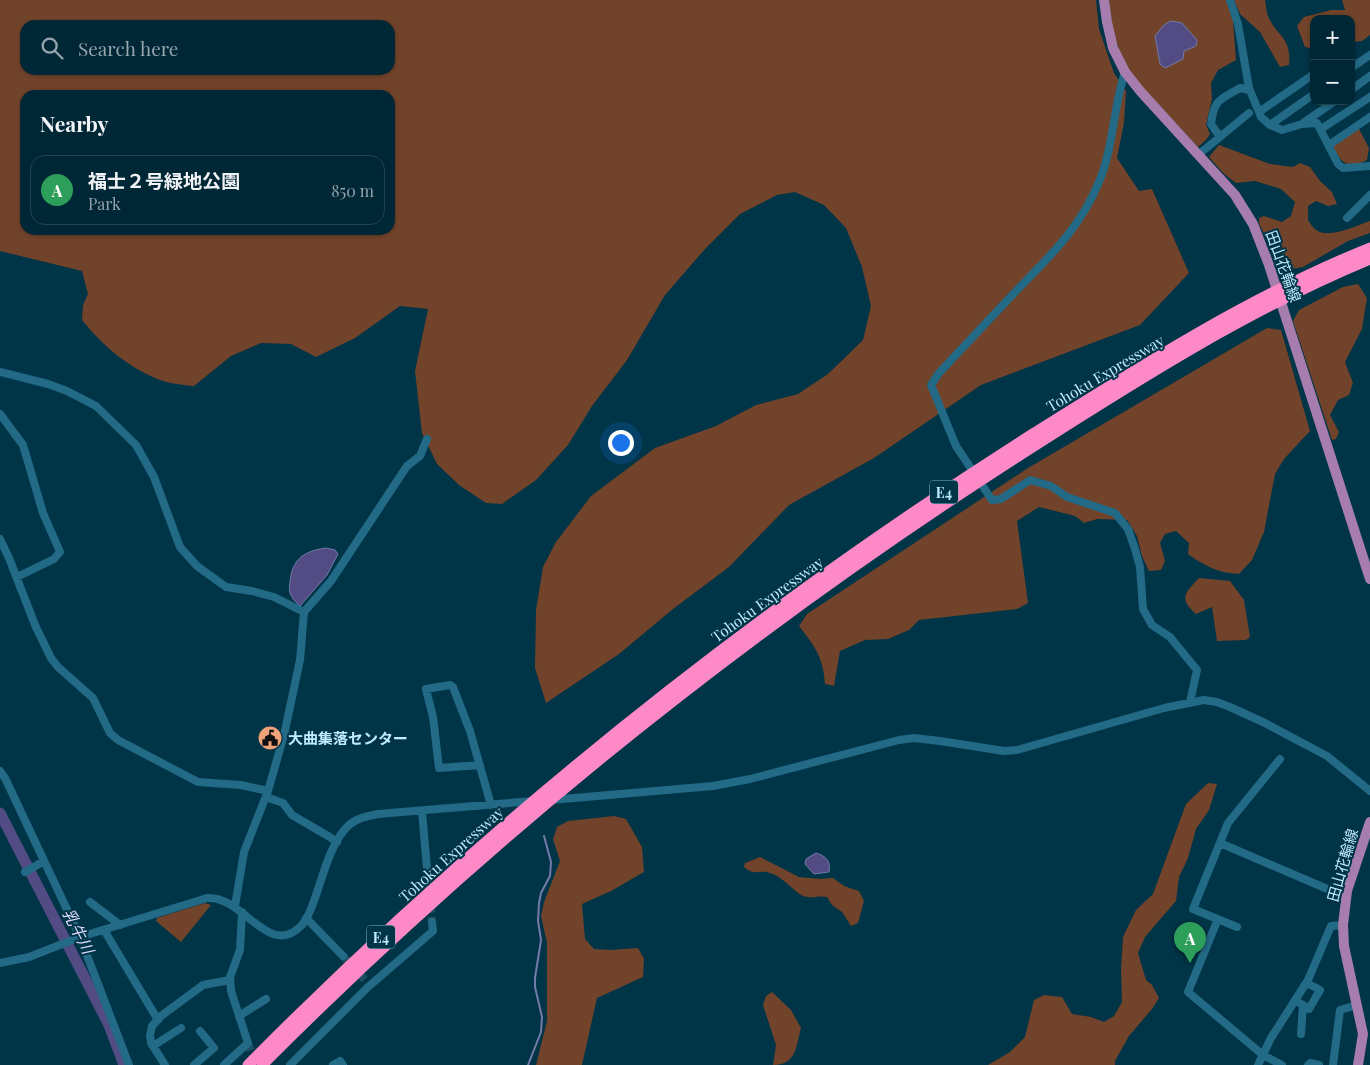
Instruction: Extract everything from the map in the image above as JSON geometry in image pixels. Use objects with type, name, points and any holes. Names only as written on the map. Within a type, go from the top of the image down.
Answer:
[{"type":"highway","name":"Tohoku Expressway","points":[[248,1065],[395,924],[519,814],[684,679],[761,621],[886,532],[994,459],[1125,377],[1249,305],[1315,272],[1370,248]]},
{"type":"highway","name":"Tohoku Expressway","points":[[262,1065],[402,932],[532,816],[683,693],[767,629],[949,501],[1076,419],[1204,342],[1291,294],[1370,258]]},
{"type":"main road","name":"田山花輪線","points":[[1104,0],[1113,48],[1125,72],[1235,195],[1253,224],[1270,265],[1370,580]]},
{"type":"main road","name":"田山花輪線","points":[[1358,1065],[1363,1034],[1344,946],[1342,926],[1346,897],[1370,822]]},
{"type":"street","points":[[1230,0],[1238,24],[1249,90],[1261,117],[1270,125],[1282,130],[1302,124],[1317,123],[1338,164],[1343,168],[1370,166]]},
{"type":"street","points":[[1355,65],[1370,56]]},
{"type":"street","points":[[1125,72],[1116,100],[1106,164],[1091,200],[1080,220],[1057,248],[934,379],[931,385],[956,446],[992,500],[1001,499],[1030,480],[1051,486],[1068,497],[1115,513],[1128,529],[1140,567],[1143,609],[1152,625],[1170,637],[1197,670],[1190,702]]},
{"type":"street","points":[[1355,87],[1370,76]]},
{"type":"street","points":[[1259,112],[1310,77]]},
{"type":"street","points":[[1220,137],[1211,124],[1216,103],[1240,88],[1249,90]]},
{"type":"street","points":[[1270,125],[1310,97]]},
{"type":"street","points":[[1321,129],[1370,97]]},
{"type":"street","points":[[1302,124],[1328,105]]},
{"type":"street","points":[[1198,155],[1249,113]]},
{"type":"street","points":[[1329,145],[1370,117]]},
{"type":"street","points":[[1347,218],[1370,195]]},
{"type":"street","points":[[0,372],[48,384],[67,391],[96,406],[136,445],[154,477],[180,547],[197,566],[226,587],[274,597],[304,612]]},
{"type":"street","points":[[0,414],[23,445],[43,513],[60,552],[54,559],[17,578]]},
{"type":"street","points":[[235,906],[244,852],[267,794],[284,735],[300,660],[304,612],[330,581],[407,466],[420,456],[427,439]]},
{"type":"street","points":[[0,539],[51,658],[58,667],[92,698],[110,733],[118,740],[198,782],[241,785],[267,794],[283,803],[292,815],[337,842]]},
{"type":"street","points":[[480,765],[439,768],[433,717],[426,689],[450,685],[453,687],[470,731],[480,765],[491,805]]},
{"type":"street","points":[[0,963],[29,957],[104,930],[216,897],[235,906],[269,934],[288,934],[301,926],[306,918],[337,842],[349,825],[361,818],[378,814],[713,786],[750,779],[899,740],[924,739],[1004,751],[1017,750],[1190,702],[1204,700],[1217,702],[1265,723],[1327,756],[1370,791]]},
{"type":"street","points":[[1237,926],[1193,909],[1228,823],[1280,759]]},
{"type":"street","points":[[0,771],[6,778],[41,863],[77,939],[129,1065]]},
{"type":"street","points":[[422,810],[427,869]]},
{"type":"street","points":[[1220,843],[1346,897]]},
{"type":"street","points":[[25,872],[41,863]]},
{"type":"street","points":[[90,902],[120,925]]},
{"type":"street","points":[[224,1065],[248,1043],[231,991],[230,980],[240,950],[242,912]]},
{"type":"street","points":[[306,918],[343,956]]},
{"type":"street","points":[[1218,919],[1188,992],[1263,1055],[1282,1065]]},
{"type":"street","points":[[290,1065],[367,984],[433,930],[432,922]]},
{"type":"street","points":[[1258,1065],[1271,1038],[1307,983],[1331,926],[1342,926]]},
{"type":"street","points":[[104,930],[158,1020]]},
{"type":"street","points":[[165,1065],[153,1046],[150,1035],[152,1026],[161,1016],[203,985],[230,980]]},
{"type":"street","points":[[1295,1000],[1309,1009],[1320,990],[1307,983]]},
{"type":"street","points":[[239,1016],[266,999]]},
{"type":"street","points":[[1333,1065],[1340,1010],[1357,1005]]},
{"type":"street","points":[[1301,1034],[1303,1006]]},
{"type":"street","points":[[153,1046],[181,1028]]},
{"type":"street","points":[[194,1065],[214,1048],[200,1031]]},
{"type":"street","points":[[333,1065],[340,1060],[343,1065]]},
{"type":"street","points":[[1308,1065],[1310,1063],[1319,1065]]},
{"type":"shaded area","points":[[0,0],[1096,0],[1099,29],[1114,73],[1126,91],[1124,123],[1117,158],[1139,191],[1152,189],[1189,273],[1140,325],[981,385],[874,458],[789,505],[729,567],[673,609],[619,654],[546,703],[535,668],[536,610],[543,567],[556,542],[591,496],[655,448],[716,426],[756,405],[798,394],[828,374],[863,340],[871,306],[862,267],[846,228],[824,205],[795,192],[777,195],[740,214],[705,249],[665,295],[627,360],[592,406],[568,445],[536,480],[502,504],[486,503],[459,485],[437,464],[422,433],[415,371],[428,309],[400,306],[355,338],[316,357],[291,344],[261,343],[231,356],[194,386],[163,381],[151,376],[129,364],[99,339],[82,320],[83,305],[88,294],[82,271],[0,251]]},
{"type":"shaded area","points":[[1109,0],[1227,0],[1233,20],[1236,60],[1218,70],[1211,83],[1212,99],[1206,125],[1210,134],[1198,147],[1132,76],[1121,55],[1113,32]],"holes":[[[1155,36],[1195,46],[1184,51],[1183,59],[1165,67]]]},
{"type":"shaded area","points":[[1234,0],[1265,0],[1266,10],[1271,23],[1286,42],[1289,65],[1280,67],[1260,32],[1240,14]]},
{"type":"shaded area","points":[[1342,0],[1370,0],[1370,35],[1362,41],[1355,42],[1355,15],[1312,15],[1331,10],[1345,10]]},
{"type":"shaded area","points":[[1310,15],[1310,48],[1305,47],[1297,26],[1304,17]]},
{"type":"shaded area","points":[[1171,21],[1182,23],[1197,40],[1196,46],[1184,51],[1183,59],[1165,68],[1160,64],[1155,36],[1164,25]]},
{"type":"shaded area","points":[[1358,127],[1369,148],[1367,160],[1355,165],[1346,164],[1339,158],[1332,147]]},
{"type":"shaded area","points":[[1219,145],[1270,164],[1293,167],[1300,163],[1310,167],[1320,181],[1332,192],[1337,204],[1328,206],[1316,201],[1308,206],[1308,220],[1314,228],[1328,233],[1370,221],[1370,233],[1348,241],[1303,267],[1291,269],[1279,262],[1259,224],[1259,218],[1264,216],[1282,222],[1291,216],[1295,202],[1281,189],[1255,181],[1236,183],[1224,174],[1209,157]]},
{"type":"shaded area","points":[[1358,284],[1367,298],[1362,329],[1345,362],[1353,383],[1349,395],[1338,400],[1330,415],[1339,432],[1336,439],[1332,440],[1293,321],[1299,310],[1343,287]]},
{"type":"shaded area","points":[[1267,328],[1281,330],[1310,431],[1284,459],[1275,474],[1264,532],[1252,560],[1239,574],[1218,570],[1188,554],[1189,543],[1176,531],[1165,534],[1160,543],[1165,561],[1161,570],[1149,571],[1142,556],[1137,536],[1127,520],[1097,519],[1084,523],[1075,516],[1039,507],[1017,521],[1028,603],[1017,609],[919,620],[909,630],[888,639],[865,640],[840,651],[834,686],[825,684],[817,652],[799,626],[807,614],[1028,468]]},
{"type":"shaded area","points":[[326,548],[335,550],[338,554],[327,575],[300,606],[290,592],[293,567],[305,554]]},
{"type":"shaded area","points":[[1199,578],[1230,581],[1244,600],[1250,637],[1246,640],[1217,641],[1212,607],[1196,614],[1185,600],[1187,592]]},
{"type":"shaded area","points":[[1208,783],[1217,784],[1209,810],[1196,829],[1188,858],[1179,877],[1176,901],[1145,937],[1138,953],[1146,980],[1152,985],[1159,998],[1129,1036],[1115,1061],[1115,1065],[988,1065],[1010,1052],[1025,1037],[1034,1000],[1044,995],[1062,997],[1072,1014],[1091,1017],[1104,1022],[1114,1016],[1122,1002],[1121,969],[1123,937],[1136,910],[1153,894],[1186,804]]},
{"type":"shaded area","points":[[614,816],[626,819],[642,847],[644,872],[611,891],[582,904],[585,939],[594,949],[638,948],[644,959],[643,977],[597,998],[582,1065],[536,1065],[547,1021],[547,943],[541,916],[544,902],[560,861],[553,839],[557,827],[568,821]]},
{"type":"shaded area","points":[[816,853],[827,859],[829,872],[814,874],[805,864],[806,859]]},
{"type":"shaded area","points":[[760,857],[799,877],[833,878],[844,886],[859,891],[864,901],[858,923],[851,926],[842,912],[832,905],[827,897],[803,896],[774,875],[766,872],[751,872],[744,867],[745,863]]},
{"type":"shaded area","points":[[205,903],[211,905],[181,942],[156,921],[157,918]]},
{"type":"shaded area","points":[[772,992],[791,1010],[801,1028],[794,1054],[791,1058],[781,1064],[773,1065],[776,1045],[763,1005],[766,996]]},
{"type":"waterway","name":"乳牛川","points":[[0,813],[109,1025],[124,1065]]},
{"type":"waterway","points":[[528,1065],[541,1032],[542,1017],[535,987],[541,940],[538,921],[539,903],[541,893],[550,876],[551,862],[544,836]]},
{"type":"tunnel","points":[[427,869],[432,922]]},
{"type":"tunnel","points":[[343,956],[366,981]]},
{"type":"tunnel","points":[[248,1043],[255,1062]]},
{"type":"place","name":"大曲集落センター","points":[[270,738]]},
{"type":"place","name":"福士２号緑地公園","points":[[1190,963]]}]
